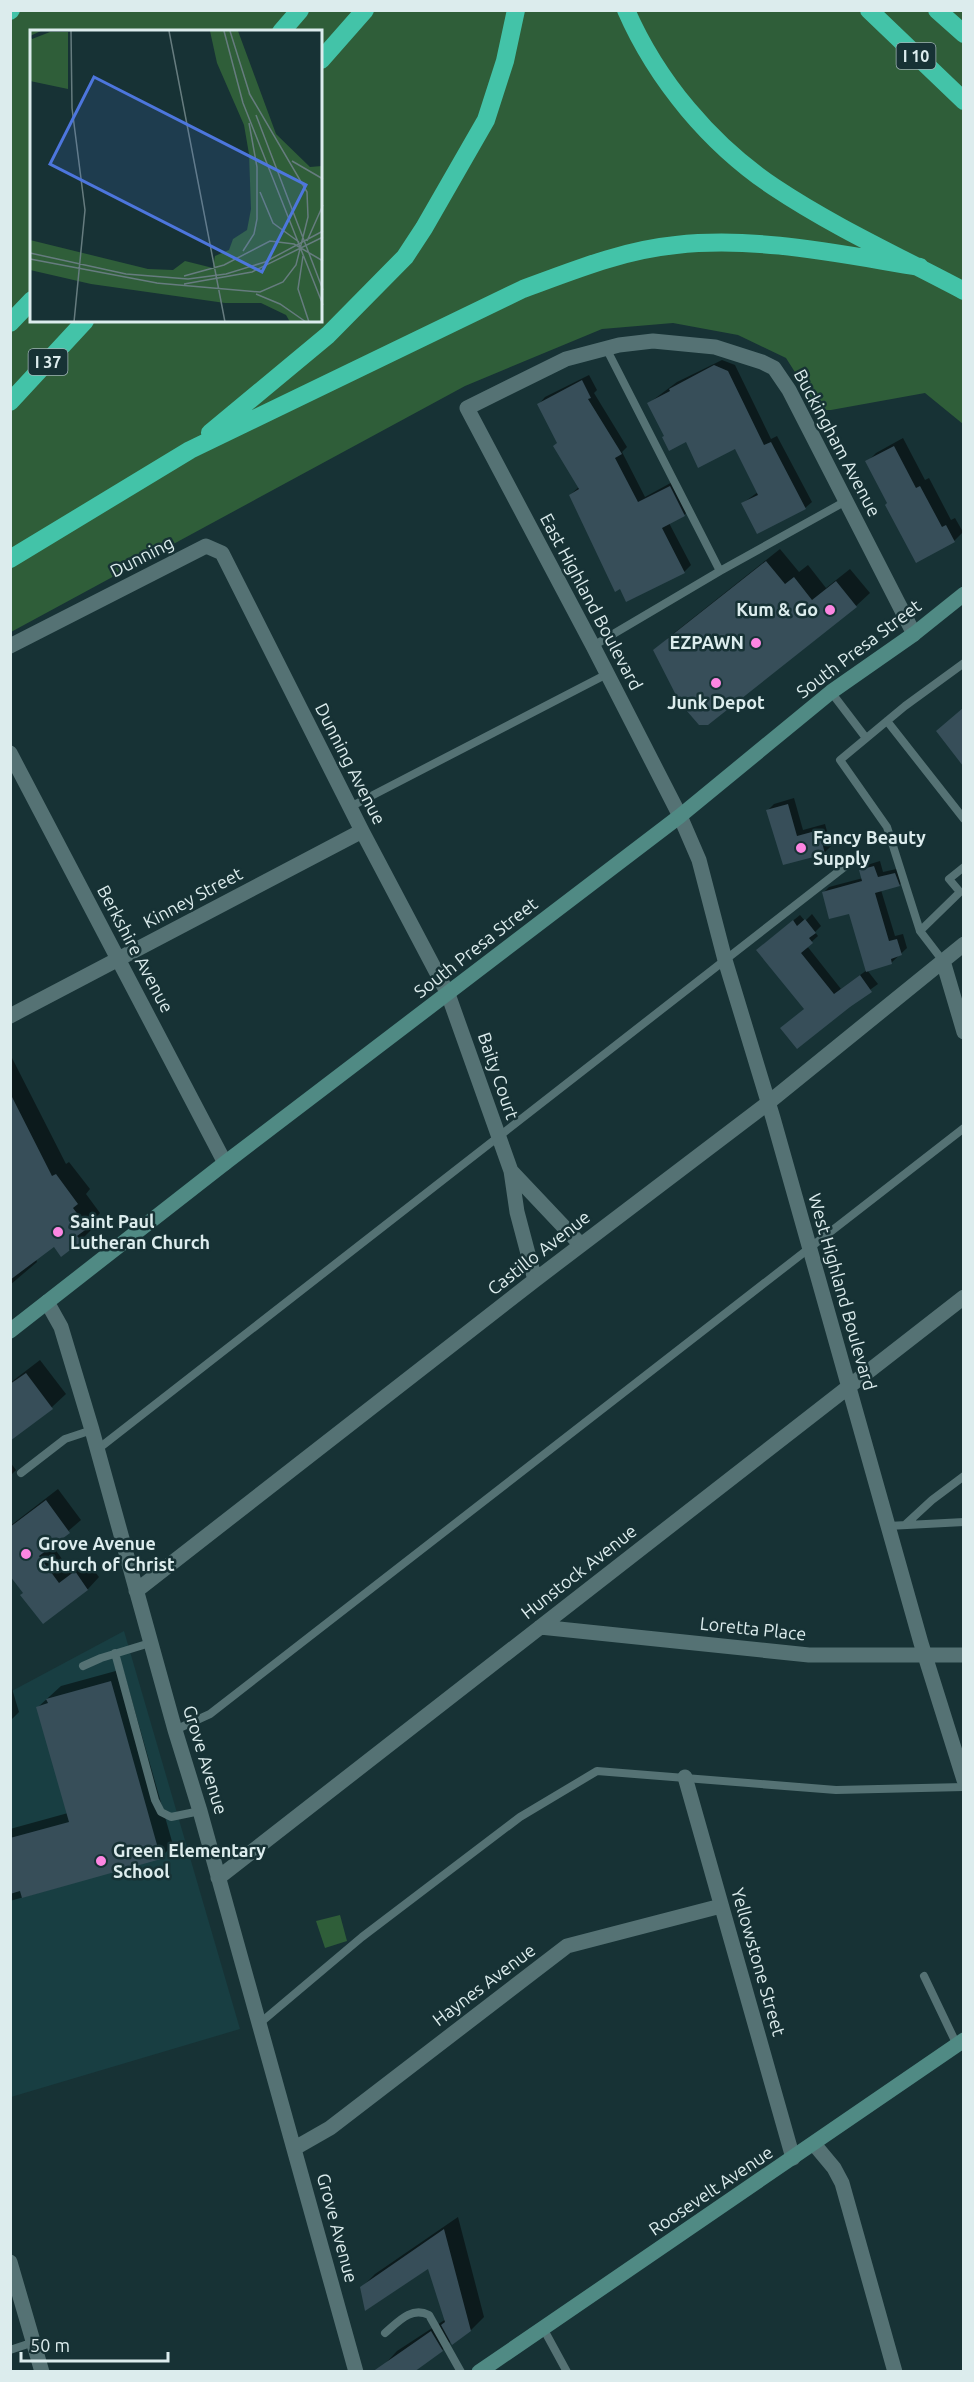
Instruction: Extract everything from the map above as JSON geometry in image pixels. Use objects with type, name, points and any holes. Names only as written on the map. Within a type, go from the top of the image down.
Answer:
[{"type":"highway","points":[[283,29],[300,10]]},
{"type":"highway","points":[[322,59],[365,10]]},
{"type":"highway","points":[[190,450],[327,335],[405,257],[486,120],[505,61],[516,10]]},
{"type":"highway","points":[[626,10],[647,51],[682,103],[737,158],[773,187],[825,218],[963,291]]},
{"type":"highway","name":"I 10","points":[[869,10],[963,101]]},
{"type":"highway","name":"I 10","points":[[938,10],[963,34]]},
{"type":"highway","points":[[10,559],[190,450],[523,289],[576,269],[633,252],[674,245],[718,242],[798,248],[920,267]]},
{"type":"highway","points":[[10,323],[30,302]]},
{"type":"highway","name":"I 37","points":[[10,402],[84,322]]},
{"type":"main road","name":"South Presa Street","points":[[10,1331],[225,1163],[680,816],[831,692],[914,634],[963,594]]},
{"type":"main road","name":"Roosevelt Avenue","points":[[479,2372],[960,2042]]},
{"type":"street","name":"Buckingham Avenue","points":[[467,408],[567,359],[606,348],[652,341],[716,347],[774,368],[789,390],[914,634]]},
{"type":"street","name":"East Highland Boulevard","points":[[467,408],[680,816]]},
{"type":"street","name":"Dunning","points":[[10,646],[206,546],[219,551]]},
{"type":"street","name":"Dunning Avenue","points":[[219,551],[448,994]]},
{"type":"street","name":"Berkshire Avenue","points":[[10,753],[225,1163]]},
{"type":"street","name":"West Highland Boulevard","points":[[680,816],[699,860],[725,960],[768,1103],[925,1656],[963,1780]]},
{"type":"street","name":"Kinney Street","points":[[10,1016],[362,831]]},
{"type":"street","name":"Castillo Avenue","points":[[136,1592],[535,1280],[768,1103],[963,944]]},
{"type":"street","points":[[943,961],[963,1032]]},
{"type":"street","name":"Baity Court","points":[[448,994],[511,1171],[517,1212],[535,1280]]},
{"type":"street","name":"Baity Court","points":[[511,1171],[581,1245]]},
{"type":"street","name":"Hunstock Avenue","points":[[218,1878],[963,1297]]},
{"type":"street","name":"Grove Avenue","points":[[47,1302],[61,1328],[98,1449],[174,1730],[200,1811],[356,2372]]},
{"type":"street","name":"Loretta Place","points":[[540,1627],[809,1655],[963,1655]]},
{"type":"street","name":"Yellowstone Street","points":[[685,1777],[794,2158]]},
{"type":"street","name":"Haynes Avenue","points":[[295,2148],[330,2128],[567,1946],[721,1906]]},
{"type":"street","points":[[814,2144],[834,2168],[842,2182],[895,2372]]},
{"type":"street","points":[[10,2262],[42,2372]]},
{"type":"lane","points":[[606,348],[720,571]]},
{"type":"lane","points":[[593,646],[720,571],[846,501]]},
{"type":"lane","points":[[943,961],[920,931],[887,827],[840,760],[963,663]]},
{"type":"lane","points":[[350,807],[607,674]]},
{"type":"lane","points":[[831,692],[866,738]]},
{"type":"lane","points":[[887,721],[963,819]]},
{"type":"lane","points":[[98,1449],[852,861]]},
{"type":"lane","points":[[920,931],[960,892],[949,879],[963,867]]},
{"type":"lane","points":[[174,1730],[210,1714],[963,1128]]},
{"type":"lane","points":[[21,1473],[65,1440],[92,1430]]},
{"type":"lane","points":[[906,1524],[963,1476]]},
{"type":"lane","points":[[888,1526],[963,1522]]},
{"type":"lane","points":[[83,1666],[115,1653],[150,1643]]},
{"type":"lane","points":[[115,1653],[154,1800],[161,1812],[171,1817],[200,1811]]},
{"type":"lane","points":[[260,2023],[362,1937],[520,1817],[597,1770],[836,1790],[963,1787]]},
{"type":"lane","points":[[924,1976],[960,2042]]},
{"type":"lane","points":[[385,2333],[410,2312],[422,2312],[429,2315],[461,2372]]},
{"type":"lane","points":[[543,2328],[567,2372]]},
{"type":"lane","points":[[10,2350],[34,2342]]},
{"type":"shaded area","name":"Green Elementary School","points":[[124,1631],[240,2029],[11,2097],[10,1692]]},
{"type":"green space","points":[[11,11],[963,11],[963,424],[925,393],[831,410],[819,410],[786,358],[738,335],[673,323],[602,329],[465,386],[11,632]]},
{"type":"green space","points":[[340,1915],[347,1941],[325,1948],[316,1921]]},
{"type":"building","points":[[714,365],[728,371],[764,445],[771,442],[806,509],[757,534],[741,503],[758,495],[735,449],[698,468],[686,442],[669,451],[647,403]]},
{"type":"building","points":[[582,380],[591,398],[588,399],[622,454],[615,458],[638,502],[670,486],[685,516],[662,528],[685,573],[626,602],[620,589],[615,592],[569,495],[579,489],[553,446],[557,443],[537,404]]},
{"type":"building","points":[[894,446],[916,488],[920,486],[942,527],[946,525],[955,542],[916,563],[865,461]]},
{"type":"building","points":[[766,561],[785,584],[794,577],[812,600],[836,581],[857,607],[708,725],[699,725],[680,703],[653,650]]},
{"type":"building","points":[[963,708],[963,766],[936,731]]},
{"type":"building","points":[[788,804],[797,836],[819,830],[825,854],[783,865],[766,810]]},
{"type":"building","points":[[874,866],[878,877],[895,873],[900,886],[875,893],[889,941],[897,939],[902,955],[891,959],[892,964],[866,972],[849,914],[829,919],[822,892],[862,881],[859,870]]},
{"type":"building","points":[[805,919],[816,933],[809,938],[813,943],[801,953],[834,994],[860,975],[872,992],[797,1049],[780,1028],[804,1009],[756,950],[793,920],[797,926]]},
{"type":"building","points":[[10,1093],[52,1176],[56,1174],[78,1204],[73,1208],[88,1228],[77,1236],[82,1241],[61,1257],[54,1247],[10,1280]]},
{"type":"building","points":[[26,1373],[53,1409],[10,1441],[10,1384]]},
{"type":"building","points":[[46,1500],[70,1533],[39,1556],[59,1583],[75,1571],[88,1590],[43,1624],[20,1595],[23,1593],[10,1576],[10,1527]]},
{"type":"building","points":[[111,1681],[161,1859],[22,1898],[20,1891],[10,1894],[10,1838],[69,1822],[36,1707],[48,1703],[46,1699]]},
{"type":"building","points":[[444,2229],[471,2331],[452,2345],[441,2325],[445,2322],[428,2269],[365,2311],[360,2287]]},
{"type":"building","points":[[431,2331],[443,2351],[414,2372],[372,2372]]},
{"type":"place","name":"Kum & Go","points":[[830,610]]},
{"type":"place","name":"EZPAWN","points":[[756,643]]},
{"type":"place","name":"Junk Depot","points":[[716,683]]},
{"type":"place","name":"Fancy Beauty Supply","points":[[801,848]]},
{"type":"place","name":"Saint Paul Lutheran Church","points":[[58,1232]]},
{"type":"place","name":"Grove Avenue Church of Christ","points":[[26,1554]]},
{"type":"place","name":"Green Elementary School","points":[[101,1861]]}]
